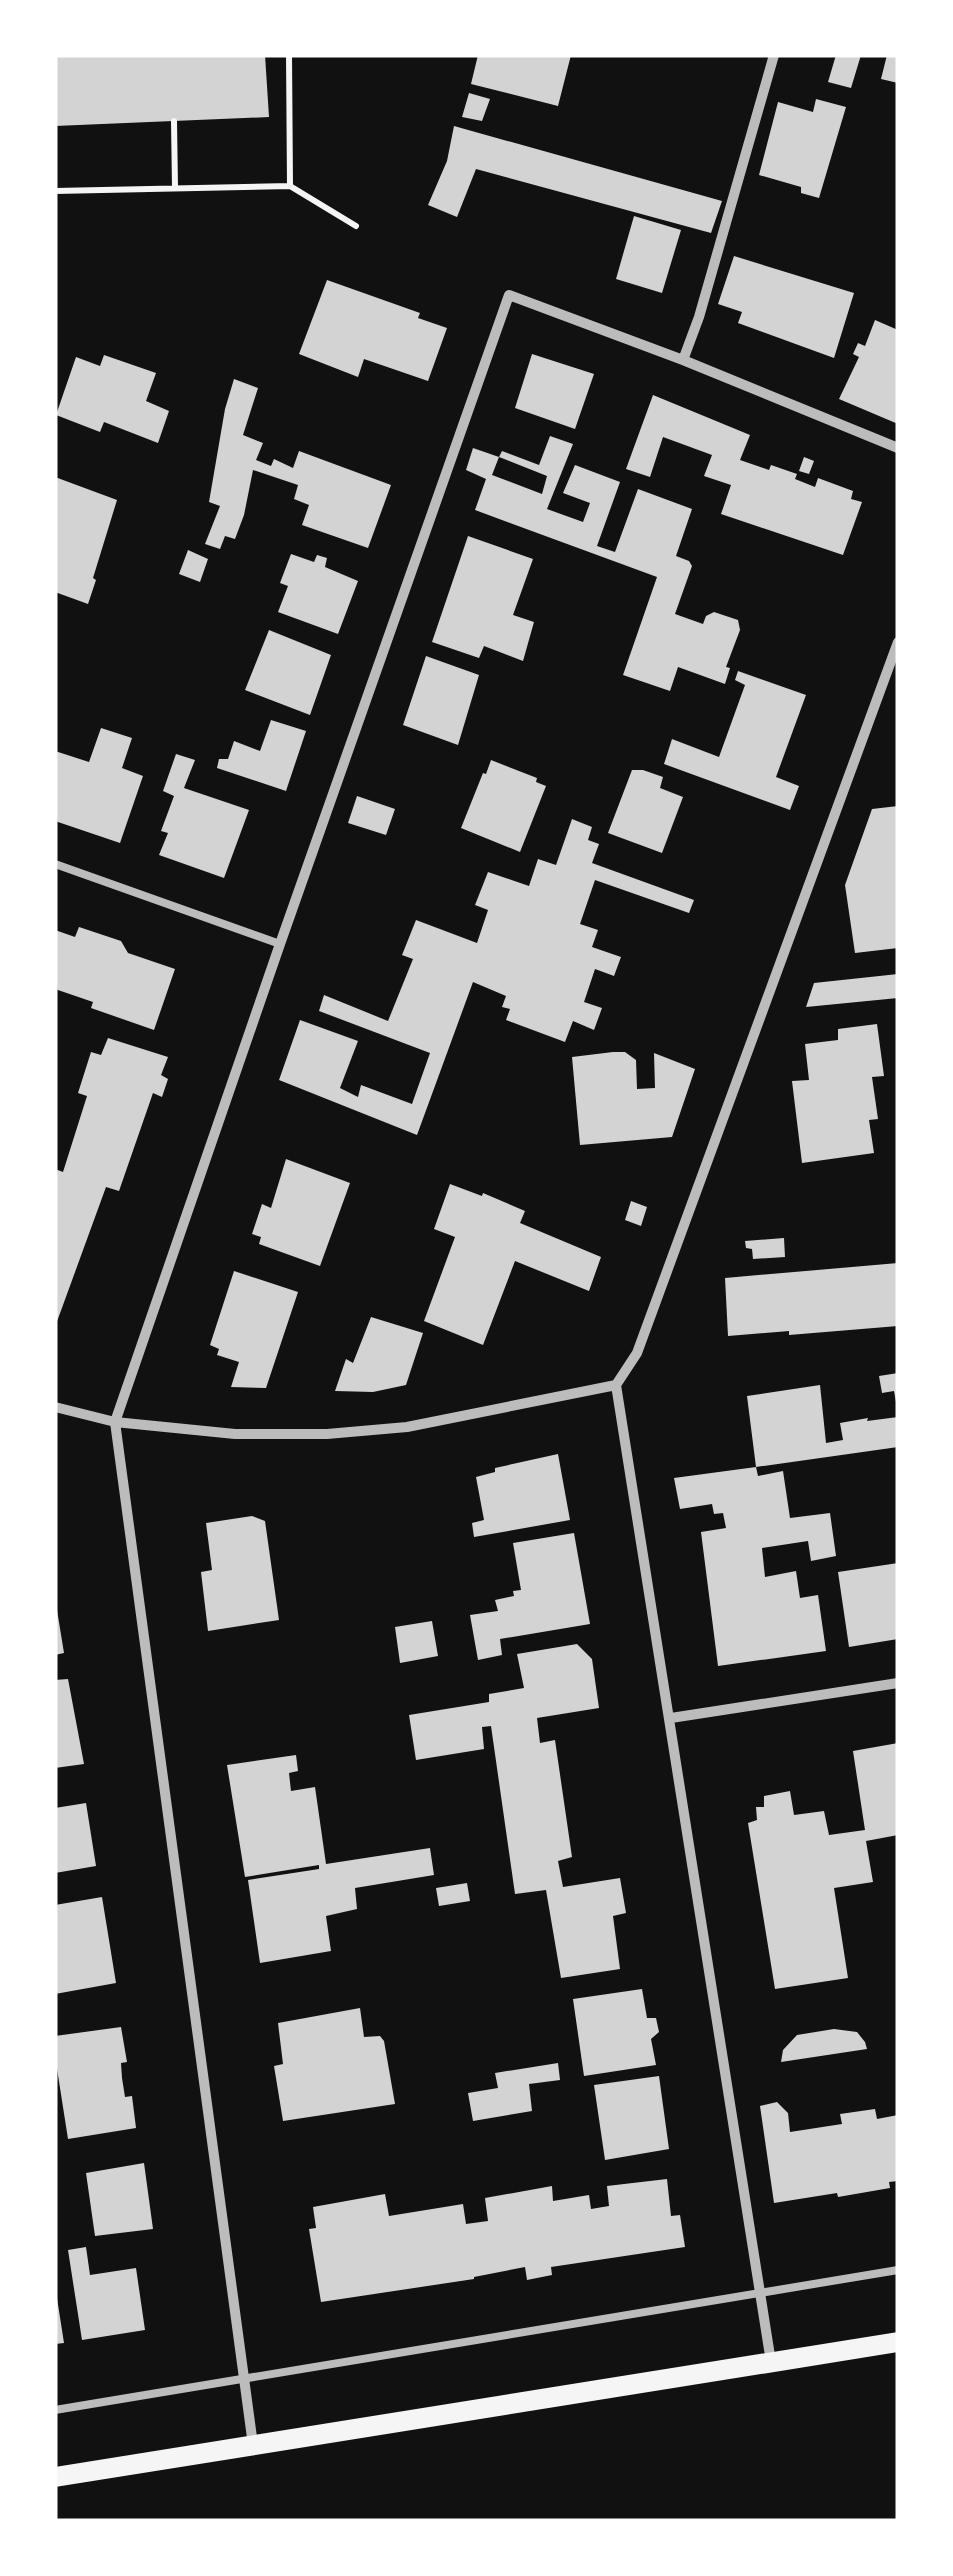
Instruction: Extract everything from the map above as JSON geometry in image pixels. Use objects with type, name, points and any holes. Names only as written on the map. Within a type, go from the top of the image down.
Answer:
[{"type":"main road","points":[[55,2478],[898,2342]]},
{"type":"street","points":[[683,360],[699,318],[774,55]]},
{"type":"street","points":[[253,2446],[115,1422],[509,295],[683,360],[898,448]]},
{"type":"street","points":[[771,2363],[616,1385],[637,1353],[898,642]]},
{"type":"street","points":[[55,1407],[115,1422],[236,1434],[327,1434],[408,1427],[616,1385]]},
{"type":"street","points":[[671,1718],[898,1683]]},
{"type":"lane","points":[[55,864],[280,944]]},
{"type":"lane","points":[[55,2410],[898,2270]]},
{"type":"path","points":[[289,55],[290,186]]},
{"type":"path","points":[[174,121],[176,188]]},
{"type":"path","points":[[55,191],[290,186],[356,226]]},
{"type":"building","points":[[55,55],[265,55],[269,117],[55,126]]},
{"type":"building","points":[[478,55],[571,55],[558,106],[471,84]]},
{"type":"building","points":[[836,55],[861,55],[851,88],[828,82]]},
{"type":"building","points":[[887,55],[898,55],[898,83],[881,79]]},
{"type":"building","points":[[469,93],[490,99],[482,121],[462,117]]},
{"type":"building","points":[[816,99],[846,107],[819,198],[801,193],[801,187],[759,175],[778,102],[813,112]]},
{"type":"building","points":[[454,126],[722,201],[711,233],[476,169],[457,217],[428,205],[447,161]]},
{"type":"building","points":[[634,216],[681,230],[662,293],[616,279]]},
{"type":"building","points":[[734,256],[854,293],[834,358],[738,323],[742,312],[718,304]]},
{"type":"building","points":[[327,280],[420,313],[418,318],[447,328],[428,381],[364,359],[358,377],[299,354]]},
{"type":"building","points":[[875,320],[898,330],[898,424],[839,399],[859,357],[853,354],[858,343],[865,346]]},
{"type":"building","points":[[532,354],[594,374],[575,429],[515,408]]},
{"type":"building","points":[[104,355],[156,373],[146,401],[169,411],[158,443],[104,422],[100,432],[56,415],[76,357],[100,366]]},
{"type":"building","points":[[234,379],[258,388],[243,435],[263,443],[256,460],[271,466],[274,459],[293,468],[299,451],[391,485],[368,548],[302,525],[309,505],[294,499],[298,485],[253,470],[235,539],[225,536],[220,549],[205,544],[220,506],[209,502]]},
{"type":"building","points":[[653,395],[750,435],[740,460],[797,474],[795,479],[815,487],[818,478],[853,491],[851,499],[862,502],[843,555],[721,514],[731,485],[704,476],[712,455],[663,437],[650,477],[626,469]]},
{"type":"building","points":[[550,436],[573,444],[547,509],[583,522],[590,503],[563,493],[575,465],[620,482],[597,546],[615,552],[638,489],[692,509],[676,556],[692,566],[675,614],[703,624],[706,616],[714,612],[738,620],[740,630],[726,667],[730,668],[725,684],[678,667],[670,691],[623,675],[657,577],[475,510],[486,479],[466,470],[473,448],[499,457],[502,451],[539,465]],"holes":[[[499,457],[547,476],[542,494],[492,475]]]},
{"type":"building","points":[[804,457],[814,461],[809,474],[799,471]]},
{"type":"building","points":[[55,477],[117,500],[88,604],[55,592]]},
{"type":"building","points":[[468,536],[533,559],[513,615],[534,622],[523,661],[484,646],[479,658],[432,642]]},
{"type":"building","points":[[188,550],[208,559],[200,582],[179,574]]},
{"type":"building","points":[[291,554],[314,562],[317,555],[327,558],[325,567],[358,581],[338,634],[278,612],[288,586],[280,583]]},
{"type":"building","points":[[269,630],[331,655],[310,715],[245,690]]},
{"type":"building","points":[[426,656],[479,675],[458,745],[403,725]]},
{"type":"building","points":[[738,671],[806,695],[776,777],[799,786],[790,810],[664,764],[672,739],[719,757],[745,685],[735,680]]},
{"type":"building","points":[[271,720],[306,731],[286,791],[217,768],[219,759],[228,759],[234,741],[260,751]]},
{"type":"building","points":[[101,728],[132,738],[122,768],[143,776],[120,843],[55,821],[55,751],[89,762]]},
{"type":"building","points":[[176,754],[195,760],[184,788],[249,810],[224,878],[159,855],[168,833],[161,831],[174,796],[163,791]]},
{"type":"building","points":[[491,760],[537,778],[536,782],[546,786],[520,852],[461,828]]},
{"type":"building","points":[[632,770],[663,777],[660,788],[683,797],[662,853],[608,833]]},
{"type":"building","points":[[357,796],[395,809],[386,835],[348,823]]},
{"type":"building","points":[[898,806],[898,948],[855,953],[845,885],[872,809]]},
{"type":"building","points":[[572,819],[592,827],[588,840],[599,844],[592,863],[694,900],[689,913],[595,880],[580,924],[598,930],[592,947],[621,957],[614,976],[595,969],[584,1002],[602,1008],[594,1030],[573,1021],[565,1042],[506,1020],[510,1009],[502,1007],[506,996],[473,982],[417,1135],[279,1080],[300,1020],[358,1041],[340,1088],[358,1097],[361,1085],[412,1104],[430,1053],[319,1011],[324,995],[388,1021],[413,959],[402,955],[416,920],[477,943],[488,910],[475,905],[488,872],[529,886],[538,859],[556,865]]},
{"type":"building","points":[[79,927],[121,941],[128,953],[175,969],[154,1030],[91,1008],[93,1002],[55,989],[55,930],[75,937]]},
{"type":"building","points":[[898,974],[898,998],[806,1007],[814,983]]},
{"type":"building","points":[[877,1024],[884,1076],[872,1077],[878,1119],[869,1120],[874,1153],[802,1163],[792,1081],[809,1080],[805,1044],[838,1040],[838,1029]]},
{"type":"building","points":[[108,1038],[168,1057],[161,1075],[168,1079],[162,1097],[153,1093],[119,1191],[106,1187],[55,1327],[55,1169],[63,1172],[87,1096],[78,1093],[91,1052],[101,1055]]},
{"type":"building","points":[[625,1052],[636,1060],[637,1089],[655,1088],[654,1053],[695,1069],[672,1137],[580,1145],[572,1057]]},
{"type":"building","points":[[286,1159],[350,1183],[320,1266],[259,1244],[261,1237],[252,1234],[262,1204],[271,1208]]},
{"type":"building","points":[[450,1184],[525,1211],[520,1223],[601,1257],[589,1291],[515,1261],[483,1345],[424,1321],[455,1237],[434,1229]]},
{"type":"building","points":[[631,1201],[647,1207],[641,1226],[625,1220]]},
{"type":"building","points":[[784,1238],[785,1257],[753,1259],[752,1249],[746,1248],[745,1241]]},
{"type":"building","points":[[898,1263],[898,1326],[728,1336],[725,1278]]},
{"type":"building","points":[[234,1271],[298,1292],[266,1388],[231,1387],[239,1362],[217,1355],[219,1349],[210,1345]]},
{"type":"building","points":[[371,1317],[423,1333],[406,1385],[373,1392],[335,1391],[346,1359],[353,1363]]},
{"type":"building","points":[[898,1373],[896,1402],[894,1391],[882,1393],[879,1376]]},
{"type":"building","points":[[820,1385],[826,1443],[843,1440],[840,1423],[898,1417],[898,1447],[756,1467],[747,1396]]},
{"type":"building","points":[[558,1454],[570,1520],[474,1537],[472,1523],[484,1520],[476,1477],[495,1472],[495,1468]]},
{"type":"building","points":[[756,1467],[758,1476],[783,1471],[790,1518],[830,1513],[836,1556],[811,1561],[808,1541],[762,1548],[765,1577],[796,1571],[800,1598],[818,1595],[826,1651],[718,1666],[701,1532],[726,1528],[723,1513],[714,1514],[712,1504],[680,1509],[674,1478]]},
{"type":"building","points":[[252,1516],[265,1521],[279,1620],[208,1631],[201,1572],[212,1570],[206,1523]]},
{"type":"building","points":[[574,1533],[590,1624],[500,1639],[502,1655],[478,1660],[470,1615],[498,1611],[495,1600],[514,1596],[513,1591],[521,1590],[513,1543]]},
{"type":"building","points":[[898,1563],[898,1639],[849,1647],[838,1572]]},
{"type":"building","points":[[55,1610],[64,1653],[55,1655]]},
{"type":"building","points":[[432,1621],[438,1656],[400,1663],[395,1627]]},
{"type":"building","points":[[577,1644],[592,1659],[599,1708],[537,1718],[540,1743],[555,1740],[572,1857],[558,1861],[563,1887],[620,1878],[626,1913],[613,1916],[620,1969],[561,1978],[546,1890],[515,1894],[491,1726],[482,1727],[484,1749],[416,1760],[409,1715],[489,1702],[489,1694],[524,1688],[517,1654]]},
{"type":"building","points":[[68,1679],[84,1764],[55,1768],[55,1680]]},
{"type":"building","points":[[898,1743],[898,1835],[866,1841],[873,1882],[834,1888],[848,1978],[775,1989],[748,1823],[757,1820],[756,1807],[764,1807],[764,1796],[790,1791],[794,1815],[824,1811],[829,1835],[865,1830],[853,1751]]},
{"type":"building","points":[[296,1755],[298,1771],[289,1773],[291,1791],[315,1787],[326,1864],[430,1848],[434,1875],[355,1888],[357,1909],[326,1916],[331,1951],[260,1963],[248,1880],[319,1869],[319,1865],[245,1877],[227,1765]]},
{"type":"building","points":[[86,1803],[96,1866],[55,1873],[55,1808]]},
{"type":"building","points":[[467,1883],[470,1901],[439,1906],[436,1888]]},
{"type":"building","points":[[102,1897],[116,1983],[55,1994],[55,1905]]},
{"type":"building","points":[[642,1989],[647,2018],[656,2018],[659,2032],[651,2039],[656,2065],[584,2076],[573,1999]]},
{"type":"building","points":[[360,2008],[364,2037],[380,2036],[384,2041],[395,2104],[283,2121],[274,2066],[283,2064],[278,2023]]},
{"type":"building","points":[[121,2027],[127,2062],[121,2063],[122,2078],[125,2097],[132,2096],[136,2128],[68,2139],[55,2036]]},
{"type":"building","points":[[834,2029],[857,2032],[867,2049],[781,2062],[783,2050],[797,2035]]},
{"type":"building","points":[[558,2063],[560,2080],[529,2084],[532,2111],[473,2121],[468,2093],[498,2088],[495,2073]]},
{"type":"building","points":[[659,2076],[669,2149],[605,2160],[594,2085]]},
{"type":"building","points":[[777,2102],[788,2113],[790,2132],[842,2124],[840,2114],[875,2109],[877,2119],[898,2115],[898,2181],[889,2182],[890,2188],[774,2203],[760,2106]]},
{"type":"building","points":[[144,2163],[153,2229],[95,2236],[86,2173]]},
{"type":"building","points":[[667,2179],[671,2216],[680,2215],[685,2247],[551,2267],[552,2275],[527,2280],[525,2267],[474,2279],[321,2302],[309,2229],[316,2228],[313,2207],[385,2194],[389,2216],[463,2204],[466,2224],[488,2221],[485,2198],[552,2186],[553,2201],[589,2195],[591,2209],[609,2206],[607,2186]]},
{"type":"building","points":[[86,2247],[90,2275],[136,2268],[145,2330],[82,2340],[68,2250]]},
{"type":"building","points":[[55,2298],[64,2343],[55,2344]]}]
